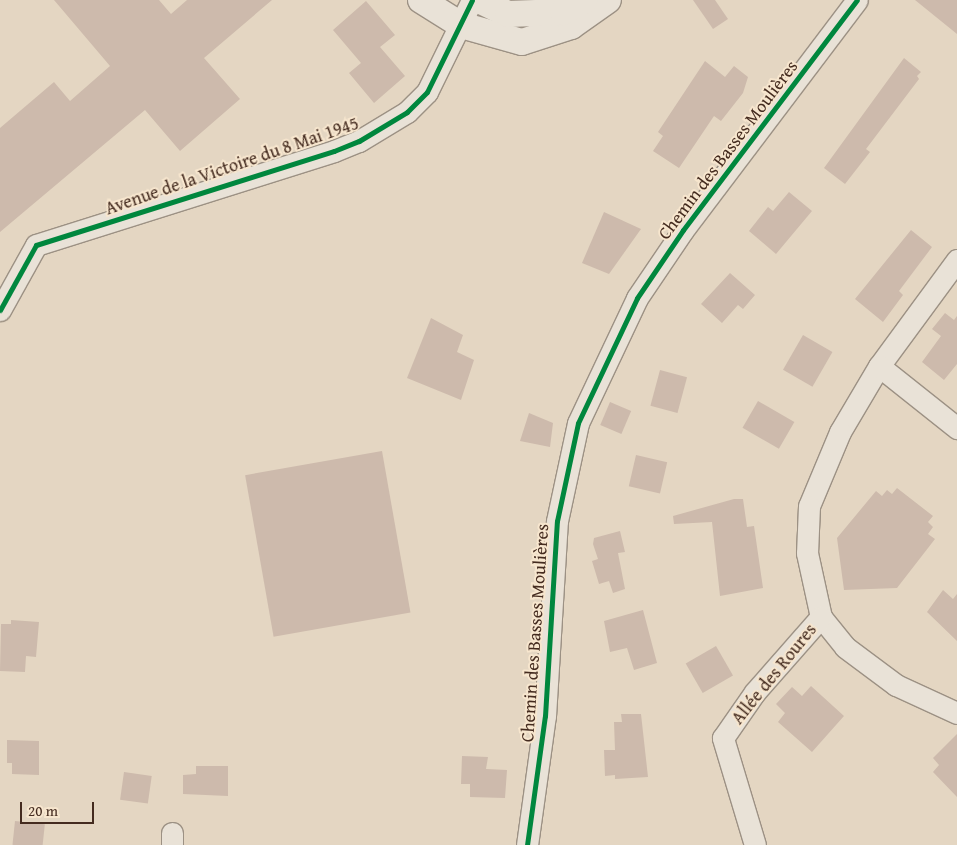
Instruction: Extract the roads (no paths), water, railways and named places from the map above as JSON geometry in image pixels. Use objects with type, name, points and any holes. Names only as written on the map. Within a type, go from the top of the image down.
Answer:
[{"type":"street","points":[[421,0],[461,24],[522,42],[571,26],[608,0]]},
{"type":"street","name":"Avenue de la Victoire du 8 Mai 1945","points":[[0,310],[36,245],[334,150],[359,141],[407,112],[427,92],[472,0]]},
{"type":"street","points":[[479,0],[508,14],[563,12],[587,0]]},
{"type":"street","name":"Chemin des Basses Moulières","points":[[528,845],[545,716],[557,521],[578,423],[637,298],[682,230],[857,0]]},
{"type":"street","points":[[957,260],[879,366],[840,432],[810,506],[807,553],[821,617],[845,647],[865,664],[919,698],[957,713]]},
{"type":"street","points":[[879,366],[957,428]]},
{"type":"street","name":"Allée des Roures","points":[[755,845],[723,738],[755,692],[821,617]]}]
